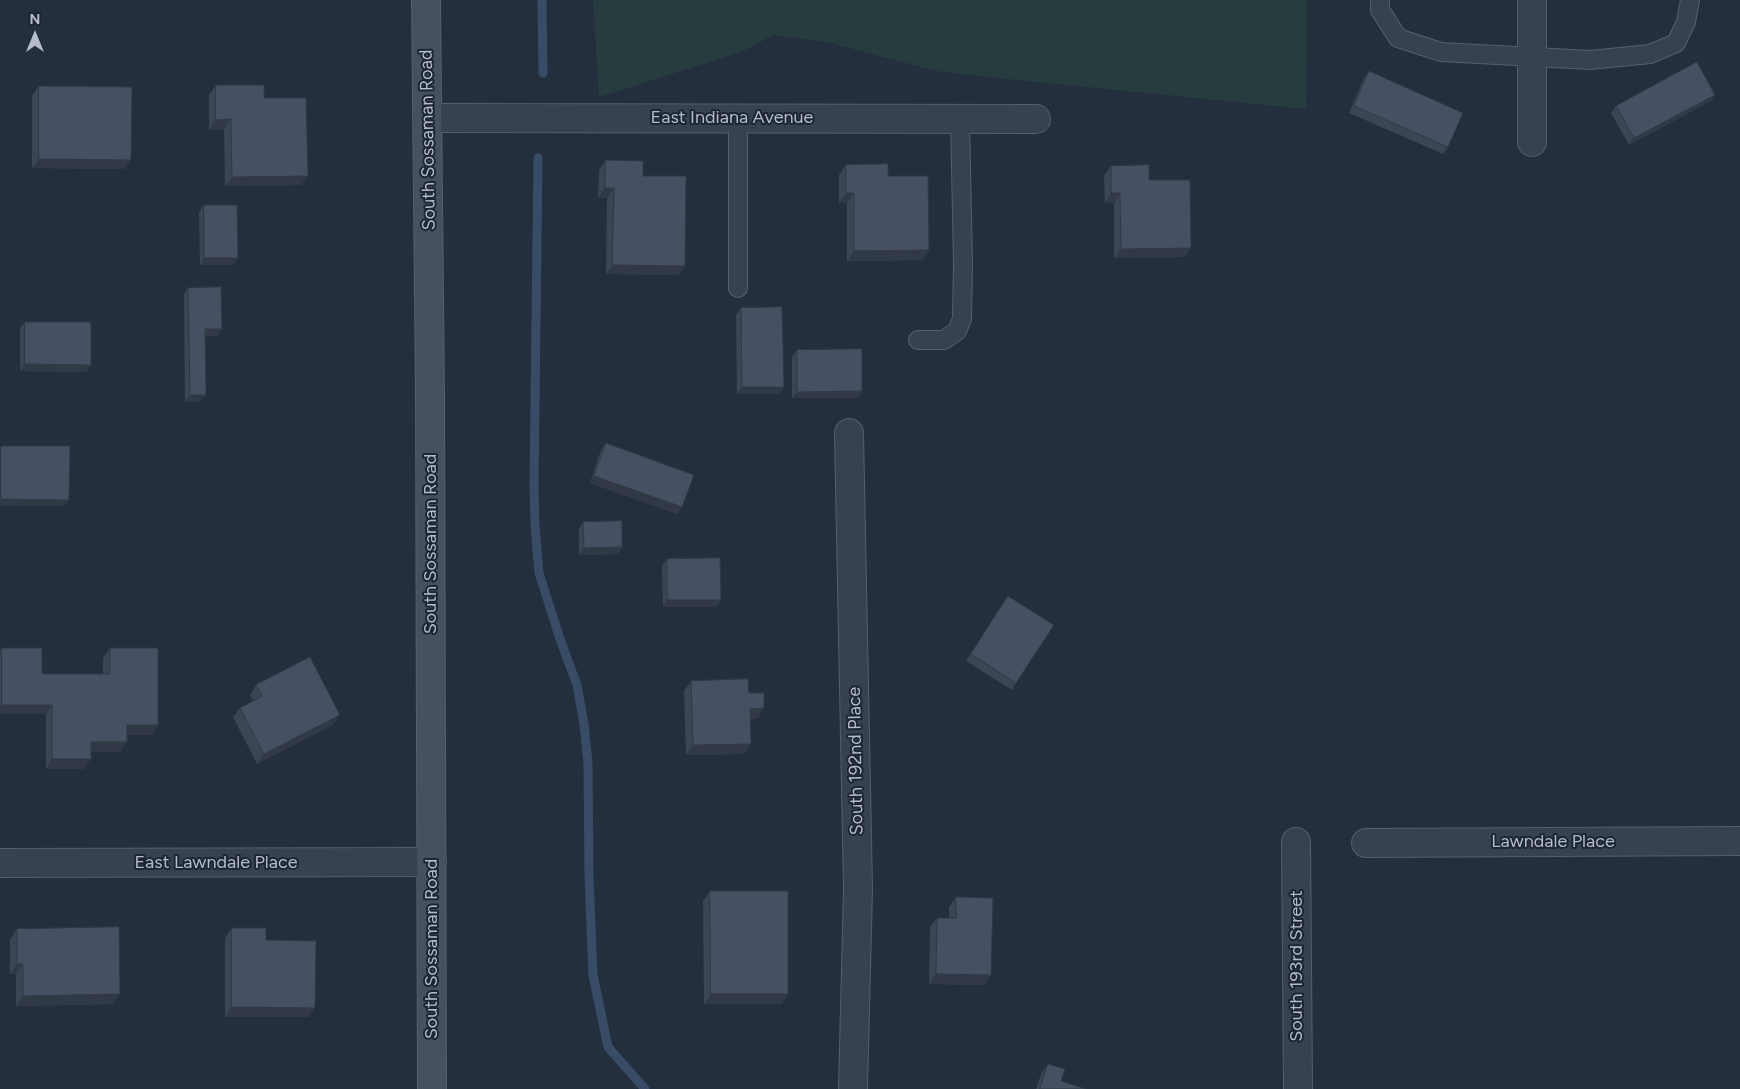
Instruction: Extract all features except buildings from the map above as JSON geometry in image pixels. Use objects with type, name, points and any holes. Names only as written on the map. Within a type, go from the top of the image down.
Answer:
[{"type":"main road","name":"South Sossaman Road","points":[[426,0],[430,403],[432,1089]]},
{"type":"street","points":[[1532,0],[1532,142]]},
{"type":"street","name":"East Indiana Avenue","points":[[427,118],[1036,119]]},
{"type":"street","name":"South 192nd Place","points":[[849,433],[858,889],[853,1089]]},
{"type":"street","name":"Lawndale Place","points":[[1366,843],[1740,840]]},
{"type":"street","name":"South 193rd Street","points":[[1296,842],[1298,1089]]},
{"type":"street","name":"East Lawndale Place","points":[[0,863],[432,862]]},
{"type":"lane","points":[[1380,0],[1380,10],[1398,38],[1441,52],[1590,60],[1650,54],[1676,44],[1686,22],[1690,0]]},
{"type":"lane","points":[[738,118],[738,288]]},
{"type":"lane","points":[[918,340],[944,340],[957,331],[962,319],[963,264],[960,119]]},
{"type":"green space","points":[[593,0],[1307,0],[1306,109],[936,71],[827,42],[773,35],[744,51],[599,97]]},
{"type":"waterway","points":[[542,0],[543,73]]},
{"type":"waterway","points":[[538,158],[534,485],[539,573],[577,685],[584,724],[588,763],[589,876],[593,975],[608,1047],[645,1089]]}]
